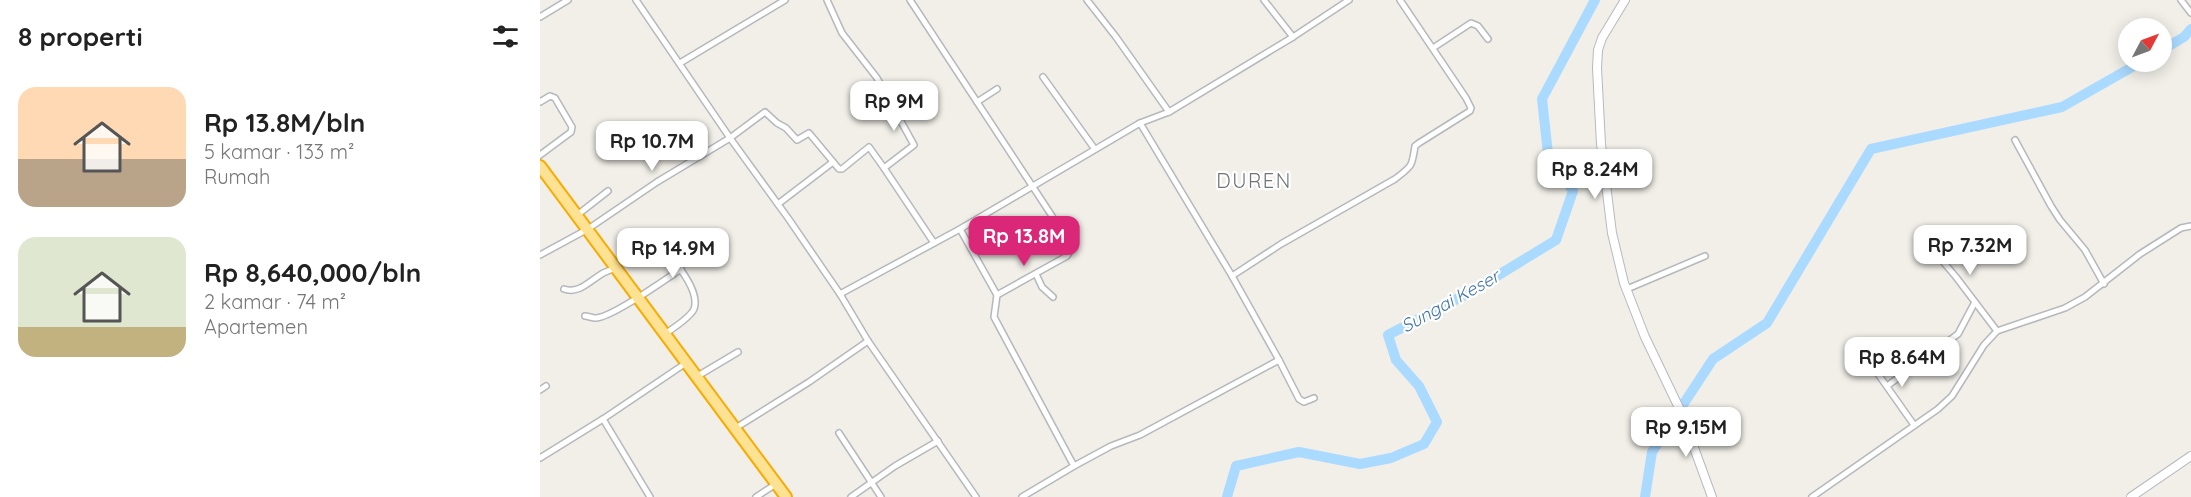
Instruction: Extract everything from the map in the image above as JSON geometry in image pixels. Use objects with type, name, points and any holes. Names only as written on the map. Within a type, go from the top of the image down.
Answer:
[{"type":"highway","points":[[540,166],[786,497]]},
{"type":"street","points":[[540,17],[568,0]]},
{"type":"street","points":[[636,0],[840,294],[868,341],[976,497]]},
{"type":"street","points":[[680,63],[785,0]]},
{"type":"street","points":[[827,0],[842,33],[877,78],[914,145],[884,168]]},
{"type":"street","points":[[910,0],[1033,186],[1070,251],[1067,256],[997,295]]},
{"type":"street","points":[[1087,0],[1169,112]]},
{"type":"street","points":[[1264,0],[1293,37]]},
{"type":"street","points":[[840,294],[960,229],[1094,148],[1140,123],[1169,112],[1293,37],[1348,0]]},
{"type":"street","points":[[1232,276],[1281,244],[1395,178],[1412,165],[1415,146],[1470,111],[1470,105],[1400,0]]},
{"type":"street","points":[[1625,0],[1602,38],[1598,50],[1601,144],[1608,212],[1617,258],[1627,289],[1645,337],[1682,412],[1712,497]]},
{"type":"street","points":[[2181,0],[2190,12]]},
{"type":"street","points":[[1433,48],[1471,23],[1478,26],[1488,39]]},
{"type":"street","points":[[1043,77],[1094,148]]},
{"type":"street","points":[[976,102],[997,88]]},
{"type":"street","points":[[540,102],[550,96],[555,98],[572,127],[570,132],[540,155]]},
{"type":"street","points":[[540,255],[588,229],[657,182],[730,138],[766,111],[797,140],[809,133],[841,169],[869,147],[934,243]]},
{"type":"street","points":[[1140,123],[1232,276],[1299,399],[1305,402],[1314,398]]},
{"type":"street","points":[[2015,140],[2055,213],[2085,250],[2104,284]]},
{"type":"street","points":[[778,204],[834,162]]},
{"type":"street","points":[[576,216],[608,191]]},
{"type":"street","points":[[1812,497],[1938,409],[1952,396],[1984,345],[1997,331],[2066,308],[2104,284],[2140,254],[2172,233],[2191,226]]},
{"type":"street","points":[[960,229],[997,295],[994,317],[1074,466]]},
{"type":"street","points":[[1923,238],[1997,331]]},
{"type":"street","points":[[662,246],[681,269],[693,292],[693,311],[664,334]]},
{"type":"street","points":[[1627,289],[1704,256]]},
{"type":"street","points":[[564,289],[578,290],[600,274],[616,269]]},
{"type":"street","points":[[585,316],[597,318],[638,298],[681,269]]},
{"type":"street","points":[[1036,274],[1042,286],[1053,297]]},
{"type":"street","points":[[1887,386],[1958,334],[1975,302]]},
{"type":"street","points":[[734,429],[809,382],[868,341]]},
{"type":"street","points":[[696,377],[738,352]]},
{"type":"street","points":[[1022,497],[1111,446],[1140,435],[1279,360]]},
{"type":"street","points":[[540,458],[686,363]]},
{"type":"street","points":[[1871,364],[1914,425]]},
{"type":"street","points":[[540,390],[546,386]]},
{"type":"street","points":[[603,419],[650,497]]},
{"type":"street","points":[[840,433],[882,497]]},
{"type":"street","points":[[851,497],[895,466],[938,441]]},
{"type":"street","points":[[2131,497],[2191,456]]},
{"type":"street","points":[[756,497],[776,484]]},
{"type":"waterway","name":"Sungai Keser","points":[[1227,497],[1236,466],[1299,452],[1360,464],[1391,458],[1424,444],[1437,422],[1419,386],[1396,360],[1388,335],[1474,290],[1556,240],[1573,191],[1548,154],[1542,99],[1595,0]]},
{"type":"waterway","points":[[2172,44],[2184,37],[2191,29]]},
{"type":"waterway","points":[[1645,497],[1652,452],[1713,359],[1767,323],[1871,149],[2062,107],[2123,72]]},
{"type":"district","name":"DUREN","points":[[1254,180]]}]
